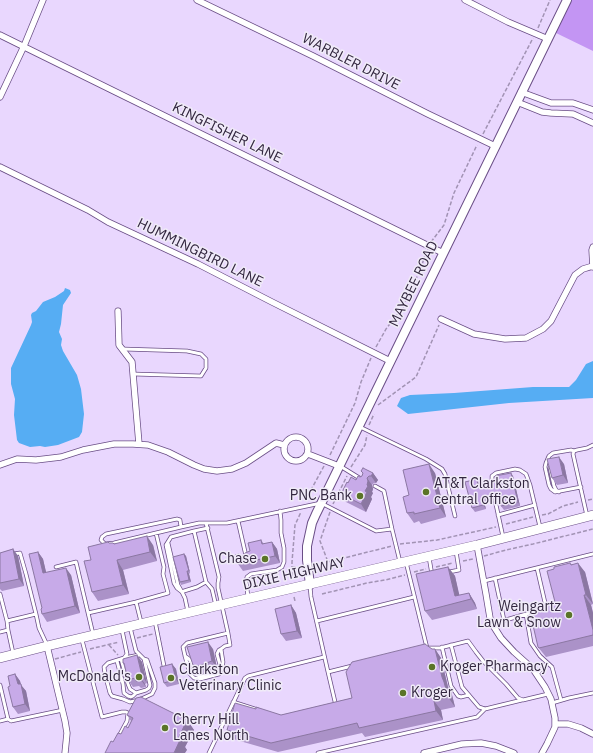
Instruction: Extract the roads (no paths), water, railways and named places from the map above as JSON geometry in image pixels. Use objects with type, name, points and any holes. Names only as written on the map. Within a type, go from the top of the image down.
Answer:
[{"type":"main road","name":"MAYBEE ROAD","points":[[310,585],[307,546],[312,523],[321,502],[567,0]]},
{"type":"main road","name":"DIXIE HIGHWAY","points":[[0,658],[219,605],[477,546],[590,515]]},
{"type":"street","points":[[0,97],[24,46],[43,0]]},
{"type":"street","name":"WARBLER DRIVE","points":[[197,0],[495,146]]},
{"type":"street","points":[[465,0],[508,22],[548,39]]},
{"type":"street","name":"KINGFISHER LANE","points":[[0,35],[443,253]]},
{"type":"street","points":[[521,92],[551,103],[573,103],[593,110]]},
{"type":"street","points":[[516,102],[542,112],[573,114],[593,123]]},
{"type":"street","points":[[551,103],[551,113]]},
{"type":"street","name":"HUMMINGBIRD LANE","points":[[0,167],[88,210],[108,222],[198,264],[390,361]]},
{"type":"street","points":[[441,319],[462,330],[474,334],[505,339],[526,338],[543,329],[551,321],[575,274],[583,269],[593,266],[593,246]]},
{"type":"street","points":[[118,312],[119,345],[132,362],[139,444]]},
{"type":"street","points":[[296,436],[301,437],[308,444],[308,454],[301,461],[292,461],[287,458],[285,454],[284,444],[291,438],[296,436]]},
{"type":"street","points":[[0,465],[17,459],[36,460],[61,457],[83,450],[114,444],[139,444],[148,445],[168,452],[204,469],[218,471],[232,469],[246,463],[276,443],[284,444]]},
{"type":"street","points":[[308,454],[339,466]]},
{"type":"street","points":[[477,546],[492,624],[501,638],[533,669],[546,687],[555,718],[555,727],[548,744],[542,753]]},
{"type":"street","points":[[47,646],[63,710],[67,733],[65,753]]},
{"type":"street","points":[[555,724],[568,724],[593,734]]},
{"type":"street","points":[[424,753],[462,744],[481,743],[496,746],[504,751],[514,753]]},
{"type":"lane","points":[[122,349],[187,351],[201,354],[206,359],[206,368],[201,376],[133,374]]},
{"type":"lane","points":[[358,426],[426,459],[442,469],[445,474],[455,516]]},
{"type":"lane","points":[[581,487],[559,492],[551,490],[545,467],[546,463],[549,456],[553,453],[571,450],[574,451],[593,445]]},
{"type":"lane","points":[[574,451],[573,454],[584,501],[590,515]]},
{"type":"lane","points":[[339,466],[364,481]]},
{"type":"lane","points":[[492,487],[492,476],[496,473],[515,468],[526,474],[541,528]]},
{"type":"lane","points":[[375,486],[384,491],[396,546],[408,574],[426,648]]},
{"type":"lane","points":[[495,500],[504,538]]},
{"type":"lane","points":[[181,527],[180,520],[177,519],[106,534],[102,536],[101,540],[105,544],[114,543],[199,523],[226,523],[238,521],[321,502],[376,531],[392,530]]},
{"type":"lane","points":[[498,515],[535,505]]},
{"type":"lane","points":[[248,599],[247,577],[251,574],[277,570],[282,567],[284,562],[280,511]]},
{"type":"lane","points":[[238,521],[247,560]]},
{"type":"lane","points":[[206,523],[219,577],[219,605]]},
{"type":"lane","points":[[188,613],[185,598],[174,583],[166,545],[171,537],[208,528]]},
{"type":"lane","points":[[194,531],[206,582],[212,589],[219,605],[228,633],[230,645],[225,646],[222,649],[223,662],[222,668],[218,674],[200,679],[194,678],[190,674],[184,656],[183,647],[187,643],[228,633]]},
{"type":"lane","points":[[88,613],[168,593],[156,533]]},
{"type":"lane","points":[[446,573],[459,570],[456,550]]},
{"type":"lane","points":[[7,555],[20,552],[40,628],[47,646]]},
{"type":"lane","points":[[484,581],[592,554],[593,559]]},
{"type":"lane","points":[[429,557],[433,576],[439,574]]},
{"type":"lane","points":[[56,567],[76,562],[94,635]]},
{"type":"lane","points":[[537,568],[546,609]]},
{"type":"lane","points":[[249,570],[251,574]]},
{"type":"lane","points":[[495,578],[504,620]]},
{"type":"lane","points":[[182,592],[206,582]]},
{"type":"lane","points":[[310,585],[316,621],[336,707],[329,709]]},
{"type":"lane","points":[[0,594],[14,655]]},
{"type":"lane","points":[[316,621],[414,597]]},
{"type":"lane","points":[[136,602],[141,624]]},
{"type":"lane","points":[[492,624],[539,611]]},
{"type":"lane","points":[[7,621],[36,614]]},
{"type":"lane","points":[[526,614],[531,643],[540,656],[552,667],[561,700]]},
{"type":"lane","points":[[155,621],[164,666]]},
{"type":"lane","points":[[126,628],[133,639],[136,651],[147,660],[150,665],[155,688],[152,694],[130,702],[112,696],[104,667],[108,663],[139,655]]},
{"type":"lane","points":[[126,628],[124,641],[127,654],[123,659],[128,684],[130,689],[136,694]]},
{"type":"lane","points":[[0,632],[8,630]]},
{"type":"lane","points":[[82,638],[102,717],[122,712],[128,713],[127,721],[117,740]]},
{"type":"lane","points":[[420,650],[468,641],[483,661],[518,698],[523,700]]},
{"type":"lane","points":[[451,645],[462,687],[479,707],[485,709]]},
{"type":"lane","points":[[442,647],[451,686],[458,696],[469,696]]},
{"type":"lane","points":[[208,753],[245,678],[324,657]]},
{"type":"lane","points":[[117,661],[124,693],[131,697],[146,690],[150,685],[144,659]]},
{"type":"lane","points":[[537,674],[547,663]]},
{"type":"lane","points":[[328,672],[359,664]]},
{"type":"lane","points":[[0,685],[8,719]]},
{"type":"lane","points":[[551,703],[593,693]]},
{"type":"lane","points":[[318,753],[477,717],[485,709],[548,694]]},
{"type":"lane","points":[[233,702],[260,710]]},
{"type":"lane","points":[[0,721],[8,719],[11,721],[63,710]]},
{"type":"water","points":[[65,288],[70,290],[71,293],[63,305],[59,332],[62,339],[61,345],[63,351],[77,375],[81,389],[84,414],[82,432],[79,437],[58,445],[30,447],[19,443],[17,440],[14,415],[15,399],[11,384],[11,368],[31,325],[32,313],[36,311],[43,302],[55,297],[64,291]]},
{"type":"water","points":[[593,361],[593,398],[509,403],[408,414],[397,406],[401,398],[410,395],[533,387],[569,387],[576,380],[586,364]]},
{"type":"place","name":"AT&T Clarkston central office","points":[[426,492]]},
{"type":"place","name":"PNC Bank","points":[[360,496]]},
{"type":"place","name":"Chase","points":[[265,559]]},
{"type":"place","name":"Weingartz Lawn & Snow","points":[[569,615]]},
{"type":"place","name":"Kroger Pharmacy","points":[[432,667]]},
{"type":"place","name":"McDonald's","points":[[139,677]]},
{"type":"place","name":"Clarkston Veterinary Clinic","points":[[171,678]]},
{"type":"place","name":"Kroger","points":[[403,693]]},
{"type":"place","name":"Cherry Hill Lanes North","points":[[165,728]]}]
